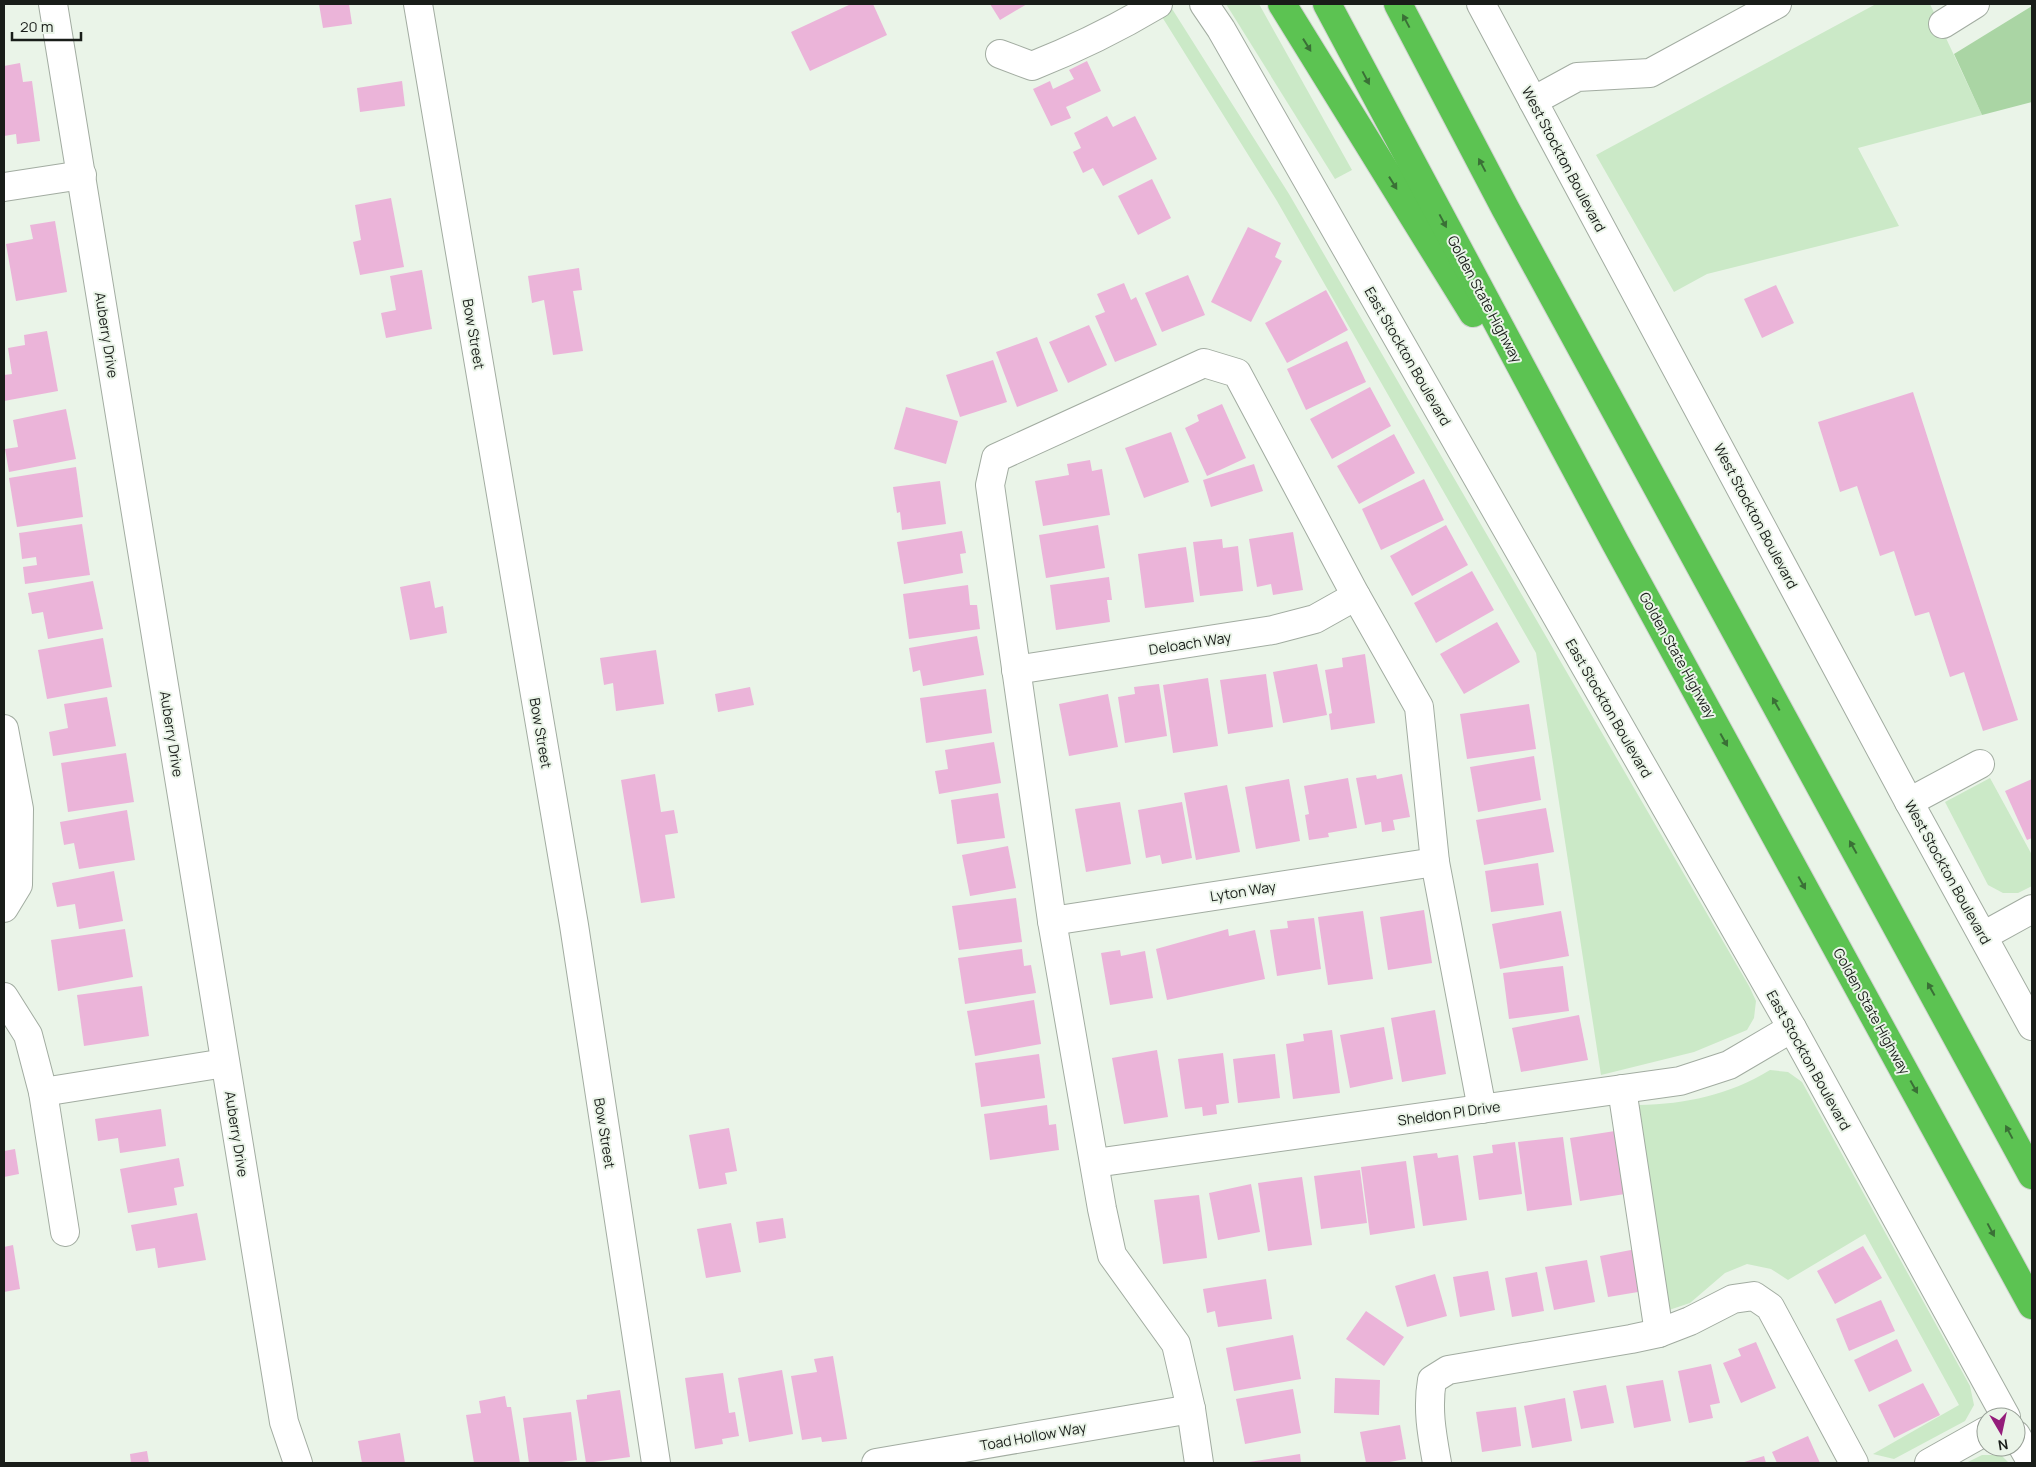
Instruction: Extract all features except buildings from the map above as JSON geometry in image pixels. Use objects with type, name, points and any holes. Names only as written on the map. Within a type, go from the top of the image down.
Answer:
[{"type":"highway","points":[[1282,4],[1616,544]]},
{"type":"highway","name":"Golden State Highway","points":[[1327,4],[1616,544],[2032,1305]]},
{"type":"highway","points":[[1398,4],[1505,208],[2032,1175]]},
{"type":"street","name":"Auberry Drive","points":[[53,4],[284,1422],[298,1463]]},
{"type":"street","name":"Bow Street","points":[[418,4],[574,925],[656,1463]]},
{"type":"street","points":[[1000,54],[1032,66],[1096,38],[1158,4]]},
{"type":"street","name":"East Stockton Boulevard","points":[[1204,4],[1221,28],[1792,1028],[2000,1407]]},
{"type":"street","name":"West Stockton Boulevard","points":[[1481,4],[1909,802],[2032,1026]]},
{"type":"street","points":[[1533,101],[1577,77],[1650,73],[1777,4]]},
{"type":"street","points":[[1943,24],[1975,4]]},
{"type":"street","points":[[4,187],[82,175]]},
{"type":"street","points":[[1199,1463],[1191,1409],[1176,1344],[1112,1254],[1052,921],[990,485],[996,458],[1204,363],[1237,373],[1356,596],[1418,707],[1435,862],[1482,1109]]},
{"type":"street","name":"Deloach Way","points":[[1016,670],[1273,630],[1316,620],[1356,596]]},
{"type":"street","points":[[4,729],[19,809],[18,885],[4,908]]},
{"type":"street","points":[[1909,802],[1980,764]]},
{"type":"street","name":"Lyton Way","points":[[1052,921],[1435,862]]},
{"type":"street","points":[[1983,936],[2032,908]]},
{"type":"street","points":[[4,997],[28,1035],[43,1092],[65,1232]]},
{"type":"street","name":"Sheldon Pl Drive","points":[[1095,1163],[1680,1081],[1729,1065],[1792,1028]]},
{"type":"street","points":[[43,1092],[225,1063]]},
{"type":"street","points":[[1622,1089],[1659,1332]]},
{"type":"street","points":[[1437,1463],[1429,1416],[1429,1397],[1432,1380],[1448,1370],[1631,1339],[1690,1321],[1733,1299],[1754,1296],[1770,1307],[1854,1463]]},
{"type":"street","name":"Toad Hollow Way","points":[[876,1463],[1191,1409]]},
{"type":"street","points":[[1929,1463],[1976,1437]]},
{"type":"shaded area","points":[[1154,4],[1169,4],[1289,194],[1749,986],[1756,1001],[1754,1018],[1747,1030],[1694,1052],[1601,1075],[1536,653],[1277,201]]},
{"type":"shaded area","points":[[1226,4],[1259,4],[1352,170],[1335,179]]},
{"type":"shaded area","points":[[1876,4],[1930,4],[1982,115],[1858,148],[1899,226],[1707,274],[1674,292],[1596,155]]},
{"type":"shaded area","points":[[2032,6],[2032,102],[1982,115],[1954,54]]},
{"type":"shaded area","points":[[1990,778],[2032,855],[2032,886],[2018,893],[2003,893],[1988,885],[1945,802]]},
{"type":"shaded area","points":[[1770,1070],[1788,1072],[1802,1082],[1970,1386],[1974,1405],[1965,1421],[1894,1459],[1873,1454],[1959,1405],[1865,1234],[1788,1280],[1771,1269],[1747,1264],[1725,1273],[1690,1303],[1669,1310],[1639,1105],[1674,1103],[1723,1092],[1755,1079]]},
{"type":"shaded area","points":[[1978,1457],[2003,1457],[2009,1463],[1966,1463]]}]
